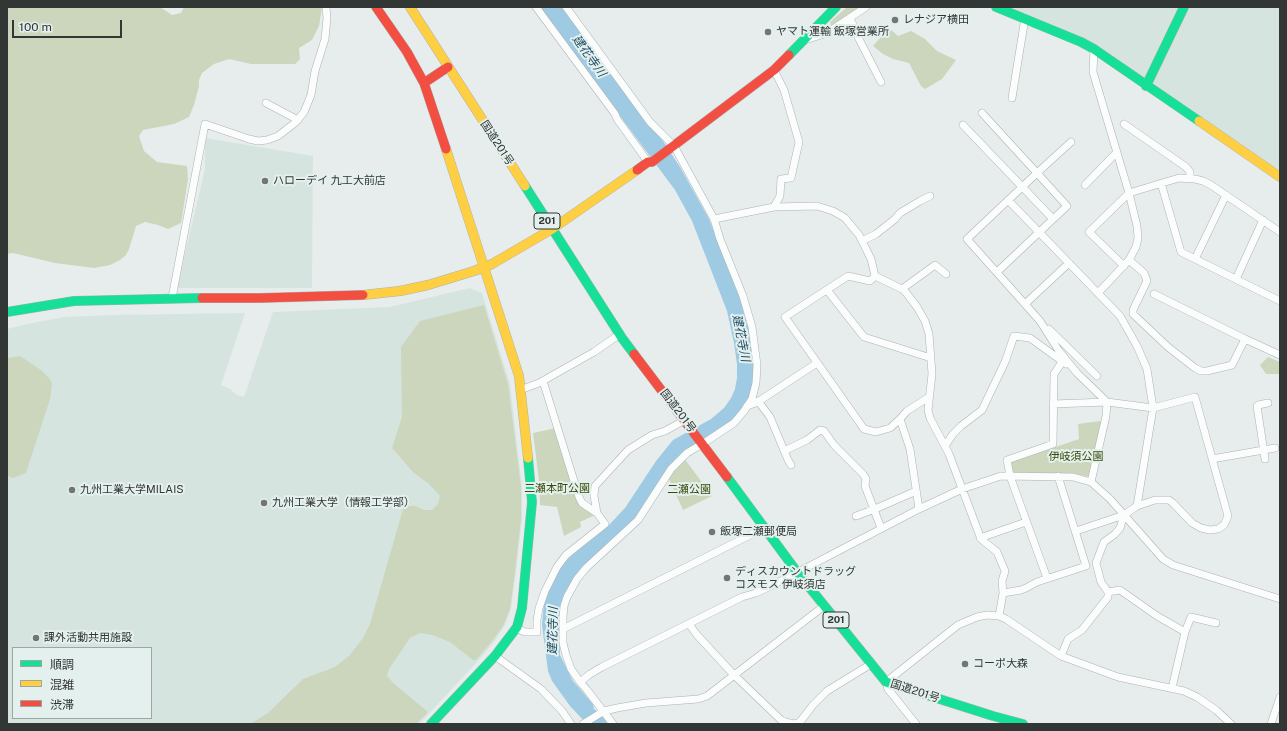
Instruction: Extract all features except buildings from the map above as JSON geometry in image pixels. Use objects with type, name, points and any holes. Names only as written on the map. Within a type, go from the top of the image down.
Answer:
[{"type":"main road","points":[[376,7],[407,52],[424,84],[436,116],[519,376],[530,472],[532,502],[522,608],[516,628],[495,656],[432,724]]},
{"type":"main road","name":"国道201号","points":[[410,7],[620,334],[797,572],[886,682],[1023,724]]},
{"type":"main road","points":[[7,312],[74,301],[361,295],[400,291],[428,285],[474,271],[492,264],[552,229],[672,147],[774,70],[836,7]]},
{"type":"main road","points":[[996,7],[1025,18],[1094,49],[1280,177]]},
{"type":"main road","points":[[1146,86],[1184,7]]},
{"type":"main road","points":[[424,84],[448,67]]},
{"type":"street","points":[[172,298],[205,124],[258,141],[267,140],[278,136],[298,120],[304,112],[311,95],[315,70],[325,39],[327,18],[326,7]]},
{"type":"street","points":[[536,7],[650,162]]},
{"type":"street","points":[[566,7],[650,122],[672,147],[714,219],[720,239],[743,296],[752,327],[757,365],[756,383],[752,399],[748,406],[734,423],[687,453],[671,469],[638,520],[586,568],[577,579],[567,597],[564,606],[563,643],[571,669],[613,724]]},
{"type":"street","points":[[803,41],[822,35],[866,7]]},
{"type":"street","points":[[850,18],[881,82]]},
{"type":"street","points":[[1012,98],[1025,18]]},
{"type":"street","points":[[1094,49],[1093,72],[1129,193],[1137,226],[1138,238],[1136,247],[1129,260],[1098,293]]},
{"type":"street","points":[[774,70],[784,90],[799,142],[791,178],[781,179],[780,196],[774,207]]},
{"type":"street","points":[[266,103],[298,120]]},
{"type":"street","points":[[982,113],[1067,206],[997,272]]},
{"type":"street","points":[[1124,124],[1186,167],[1190,172],[1190,178]]},
{"type":"street","points":[[963,125],[1053,219]]},
{"type":"street","points":[[1071,142],[967,239],[1040,321],[1097,376]]},
{"type":"street","points":[[1085,185],[1116,153]]},
{"type":"street","points":[[1124,266],[1089,232],[1129,193],[1179,178],[1190,178],[1203,181],[1280,232]]},
{"type":"street","points":[[1161,183],[1181,252],[1236,279],[1279,297]]},
{"type":"street","points":[[1195,259],[1226,195]]},
{"type":"street","points":[[862,241],[876,234],[895,219],[900,213],[930,196]]},
{"type":"street","points":[[1008,200],[1120,316],[1137,346],[1147,369],[1153,408],[1137,506]]},
{"type":"street","points":[[714,219],[774,207],[817,206],[833,211],[845,218],[859,235],[871,259],[875,276]]},
{"type":"street","points":[[1236,279],[1263,220]]},
{"type":"street","points":[[1129,260],[1144,273],[1146,281],[1133,310],[1133,314],[1168,347],[1195,368],[1201,372],[1232,365],[1245,339]]},
{"type":"street","points":[[1025,304],[1069,263]]},
{"type":"street","points":[[902,289],[935,265],[946,274]]},
{"type":"street","points":[[875,276],[870,281],[848,276],[785,317],[864,428],[876,432],[890,428],[907,411],[929,397]]},
{"type":"street","points":[[875,276],[904,290],[917,307],[925,321],[929,334],[932,374],[928,410],[930,418],[949,454],[980,538],[998,552],[1005,571],[1002,581],[1003,593],[999,616]]},
{"type":"street","points":[[827,290],[864,337],[931,358]]},
{"type":"street","points":[[1154,294],[1280,355]]},
{"type":"street","points":[[1040,321],[1059,351],[1077,373],[1107,402]]},
{"type":"street","points":[[520,390],[543,381],[594,352],[620,334]]},
{"type":"street","points":[[944,446],[961,426],[982,410],[1006,362],[1014,336],[1030,338],[1077,373]]},
{"type":"street","points":[[1047,578],[1010,476],[1007,460],[1052,444],[1054,374],[1062,362]]},
{"type":"street","points":[[748,406],[817,363]]},
{"type":"street","points":[[543,381],[579,497],[582,503],[597,513]]},
{"type":"street","points":[[1053,404],[1107,402],[1153,408],[1195,397],[1228,516],[1224,525],[1218,529],[1210,530],[1201,528],[1192,523],[1169,500],[1155,500],[1137,506],[1124,515],[1076,531]]},
{"type":"street","points":[[758,401],[770,417],[791,465]]},
{"type":"street","points":[[1091,482],[1106,416],[1107,402]]},
{"type":"street","points":[[1265,459],[1258,404],[1268,403]]},
{"type":"street","points":[[900,419],[910,450],[919,509]]},
{"type":"street","points":[[516,628],[525,632],[537,632],[539,608],[550,579],[557,567],[566,556],[604,524],[597,513],[594,496],[595,486],[628,450],[652,435],[665,431],[684,420]]},
{"type":"street","points":[[784,451],[806,440],[820,430],[824,431],[834,445],[863,474],[866,479],[865,486],[882,528]]},
{"type":"street","points":[[1212,458],[1275,448]]},
{"type":"street","points":[[580,682],[602,667],[742,597],[756,593],[919,509],[962,489],[1001,476],[1058,476],[1073,477],[1091,482],[1110,499],[1163,559],[1173,565],[1280,599]]},
{"type":"street","points":[[1003,593],[1026,588],[1047,578],[1086,566],[1058,476]]},
{"type":"street","points":[[856,516],[916,491]]},
{"type":"street","points":[[1061,656],[1068,639],[1082,630],[1108,597],[1108,592],[1101,582],[1096,564],[1104,542],[1115,534],[1120,528],[1124,515]]},
{"type":"street","points":[[980,538],[1026,522]]},
{"type":"street","points":[[563,629],[764,528]]},
{"type":"street","points":[[1108,592],[1120,590],[1157,616],[1185,632]]},
{"type":"street","points":[[584,723],[603,712],[633,704],[698,699],[707,696],[824,606]]},
{"type":"street","points":[[916,724],[888,689],[886,682],[958,625],[977,617],[987,615],[999,616],[1006,619],[1061,656],[1118,677],[1184,691],[1216,710],[1232,724]]},
{"type":"street","points":[[1172,688],[1185,632],[1191,617],[1216,623]]},
{"type":"street","points":[[689,624],[697,635],[734,675],[781,720],[789,724],[798,723],[827,691],[871,664]]},
{"type":"street","points":[[495,656],[541,688],[562,711],[571,724]]},
{"type":"street","points":[[1275,721],[1280,697]]},
{"type":"shaded area","points":[[1007,7],[1280,7],[1280,171],[1092,42]]},
{"type":"shaded area","points":[[205,138],[313,156],[312,288],[177,288],[205,169]]},
{"type":"shaded area","name":"九州工業大学（情報工学部）","points":[[470,288],[482,293],[510,384],[522,487],[522,519],[516,571],[511,609],[505,625],[494,642],[478,661],[418,724],[7,724],[7,329],[64,317],[245,313],[221,385],[230,389],[237,395],[244,397],[273,312],[389,307]]},
{"type":"green space","points":[[7,7],[160,7],[172,15],[181,13],[184,7],[322,7],[319,26],[312,40],[299,48],[300,59],[295,64],[251,64],[229,59],[214,64],[202,73],[199,80],[194,105],[189,117],[174,124],[143,130],[139,136],[144,151],[157,162],[187,166],[188,179],[181,223],[168,229],[145,222],[136,226],[126,255],[110,265],[94,268],[55,263],[13,253],[7,254]]},
{"type":"green space","points":[[847,7],[864,7],[831,26],[830,22]]},
{"type":"green space","points":[[889,28],[898,36],[911,31],[925,39],[937,51],[956,60],[942,79],[925,89],[921,86],[909,63],[893,59],[883,54],[873,46]]},
{"type":"green space","points":[[484,305],[508,384],[521,487],[521,519],[515,572],[510,609],[503,626],[476,660],[473,660],[450,642],[432,635],[420,633],[410,638],[389,669],[387,676],[393,683],[428,712],[416,724],[250,724],[268,713],[303,679],[335,667],[350,655],[363,638],[370,624],[403,509],[409,506],[415,506],[424,510],[432,510],[438,504],[440,496],[428,483],[414,473],[392,448],[402,417],[401,347],[420,321]]},
{"type":"green space","points":[[20,356],[41,370],[49,378],[52,384],[50,399],[26,473],[13,478],[7,476],[7,358]]},
{"type":"green space","points":[[1268,357],[1280,362],[1280,374],[1266,374],[1260,365]]},
{"type":"green space","name":"伊岐須公園","points":[[1101,421],[1089,477],[1073,473],[1011,473],[1009,463],[1079,439],[1078,424]]},
{"type":"green space","name":"二瀬本町公園","points":[[556,428],[578,503],[584,509],[595,515],[580,522],[581,527],[564,536],[557,507],[540,505],[539,480],[533,433]]},
{"type":"green space","name":"二瀬公園","points":[[684,458],[712,496],[683,510],[668,477]]},
{"type":"water","name":"建花寺川","points":[[539,7],[562,7],[663,141],[680,167],[709,219],[739,296],[751,336],[754,363],[752,390],[747,402],[740,412],[729,424],[684,452],[632,522],[606,546],[563,601],[559,614],[560,655],[573,681],[593,704],[594,709],[610,724],[587,724],[570,706],[552,681],[548,671],[542,625],[544,602],[560,567],[600,530],[609,525],[625,508],[656,461],[673,440],[711,419],[724,408],[735,389],[737,364],[727,311],[692,221],[675,190]]},
{"type":"traffic: fast","points":[[789,55],[836,7]]},
{"type":"traffic: fast","points":[[996,7],[1081,42],[1094,49],[1199,121]]},
{"type":"traffic: fast","points":[[1146,86],[1184,7]]},
{"type":"traffic: fast","points":[[525,186],[622,338],[634,354]]},
{"type":"traffic: fast","points":[[7,312],[74,301],[202,298]]},
{"type":"traffic: fast","points":[[431,724],[495,656],[517,627],[522,608],[532,502],[528,458]]},
{"type":"traffic: fast","points":[[727,477],[797,572],[886,682],[1023,724]]},
{"type":"traffic: slow","points":[[410,7],[525,186]]},
{"type":"traffic: slow","points":[[1199,121],[1280,177]]},
{"type":"traffic: slow","points":[[446,149],[519,376],[528,458]]},
{"type":"traffic: slow","points":[[363,295],[400,291],[428,285],[492,264],[552,229],[637,170]]},
{"type":"traffic: jam","points":[[376,7],[407,52],[424,83],[446,149]]},
{"type":"traffic: jam","points":[[637,170],[648,162],[652,162],[774,70],[789,55]]},
{"type":"traffic: jam","points":[[424,83],[448,67]]},
{"type":"traffic: jam","points":[[202,298],[363,295]]},
{"type":"traffic: jam","points":[[634,354],[727,477]]},
{"type":"place","name":"レナジア横田","points":[[895,20]]},
{"type":"place","name":"ヤマト運輸 飯塚営業所","points":[[768,32]]},
{"type":"place","name":"ハローデイ 九工大前店","points":[[265,181]]},
{"type":"place","name":"九州工業大学MILAIS","points":[[72,490]]},
{"type":"place","name":"九州工業大学（情報工学部）","points":[[264,503]]},
{"type":"place","name":"飯塚二瀬郵便局","points":[[712,532]]},
{"type":"place","name":"ディスカウントドラッグ コスモス 伊岐須店","points":[[727,578]]},
{"type":"place","name":"課外活動共用施設","points":[[36,638]]},
{"type":"place","name":"コーポ大森","points":[[965,664]]}]
